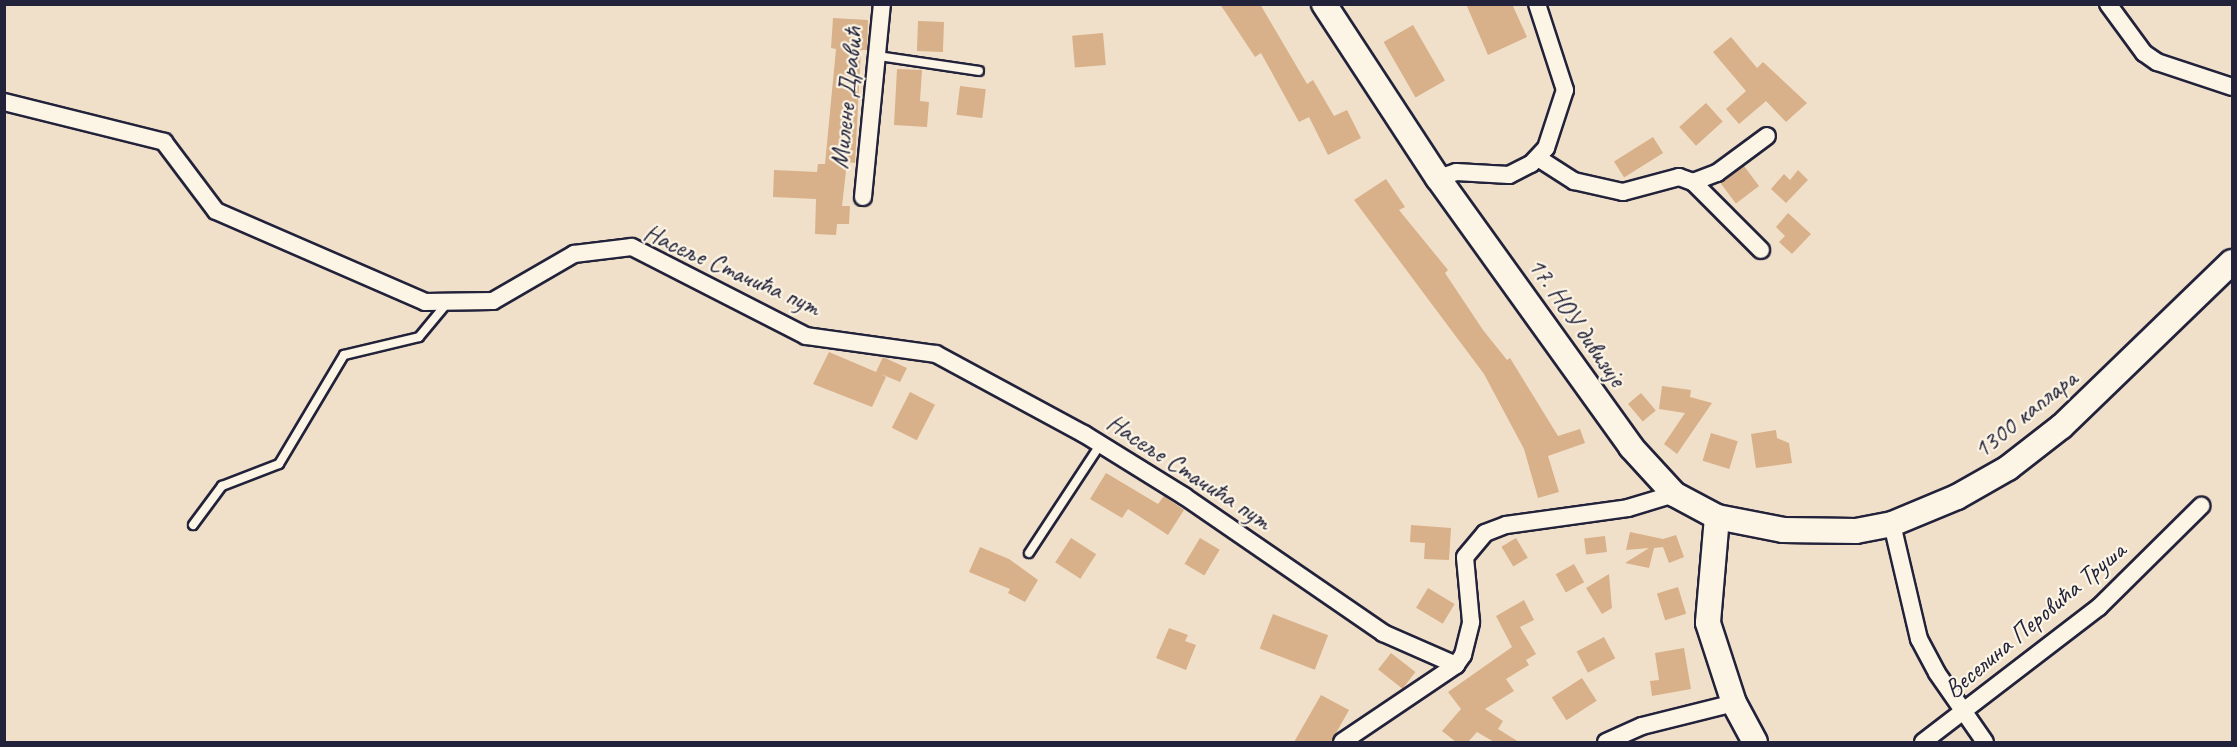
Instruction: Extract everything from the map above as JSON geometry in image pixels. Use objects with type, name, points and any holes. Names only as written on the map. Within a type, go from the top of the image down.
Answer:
[{"type":"street","name":"Милене Дравић","points":[[863,197],[882,4]]},
{"type":"street","name":"17. НОУ дивизије","points":[[1324,4],[1438,178],[1631,447],[1674,494]]},
{"type":"street","points":[[1438,178],[1456,172],[1509,175],[1538,159],[1559,121],[1565,90],[1537,4]]},
{"type":"street","points":[[2108,4],[2144,53],[2157,62],[2232,87]]},
{"type":"street","name":"Насеље Стачића пут","points":[[4,102],[164,142],[216,212],[425,302],[493,301],[574,254],[632,247],[806,336],[936,354],[1100,445],[1184,496],[1383,633],[1456,665]]},
{"type":"street","points":[[1693,182],[1717,173],[1767,136]]},
{"type":"street","points":[[1538,159],[1574,181],[1605,190],[1623,192],[1679,177],[1693,182],[1761,250]]},
{"type":"street","name":"1300 каплара","points":[[1674,494],[1717,518],[1819,532],[1892,524],[1975,488],[2027,455],[2232,262]]},
{"type":"street","points":[[1342,742],[1456,665],[1470,642],[1465,557],[1485,533],[1506,525],[1628,508],[1674,494]]},
{"type":"street","name":"Веселина Перовића Труша","points":[[1923,742],[1964,714],[2099,607],[2201,506]]},
{"type":"street","points":[[1717,518],[1708,623],[1734,703],[1755,742]]},
{"type":"street","points":[[1892,524],[1919,639],[1964,714],[1985,742]]},
{"type":"street","points":[[1606,742],[1642,726],[1734,703]]},
{"type":"lane","points":[[878,56],[979,71]]},
{"type":"lane","points":[[193,525],[222,486],[279,464],[344,355],[419,337],[448,302]]},
{"type":"lane","points":[[1029,553],[1100,445]]},
{"type":"building","points":[[1220,4],[1260,4],[1307,84],[1313,80],[1334,116],[1347,110],[1361,138],[1328,155],[1309,117],[1299,122],[1261,53],[1255,57]]},
{"type":"building","points":[[1466,4],[1512,4],[1527,37],[1488,55]]},
{"type":"building","points":[[833,18],[868,20],[867,50],[861,50],[855,163],[847,162],[842,206],[850,206],[849,224],[837,224],[836,235],[815,234],[816,199],[773,197],[774,170],[817,172],[818,164],[825,164],[836,49],[831,48]]},
{"type":"building","points":[[918,21],[944,22],[943,52],[917,51]]},
{"type":"building","points":[[1413,25],[1445,80],[1416,97],[1384,42]]},
{"type":"building","points":[[1103,33],[1106,65],[1075,68],[1072,36]]},
{"type":"building","points":[[1731,37],[1757,68],[1763,62],[1807,103],[1786,122],[1766,101],[1739,124],[1726,109],[1746,91],[1713,52]]},
{"type":"building","points":[[897,69],[922,70],[920,101],[929,102],[927,127],[894,125]]},
{"type":"building","points":[[960,86],[986,89],[982,118],[956,115]]},
{"type":"building","points":[[1706,103],[1723,122],[1696,146],[1679,127]]},
{"type":"building","points":[[1653,137],[1663,153],[1624,177],[1614,161]]},
{"type":"building","points":[[1744,166],[1759,186],[1736,203],[1721,183]]},
{"type":"building","points":[[1798,170],[1808,180],[1786,203],[1771,189],[1784,174],[1790,180]]},
{"type":"building","points":[[1386,179],[1405,207],[1399,210],[1448,270],[1445,273],[1483,330],[1507,360],[1510,358],[1558,436],[1580,429],[1585,443],[1548,456],[1559,492],[1538,498],[1524,449],[1484,374],[1354,200]]},
{"type":"building","points":[[1788,213],[1811,234],[1792,254],[1779,242],[1785,236],[1776,227]]},
{"type":"building","points":[[829,352],[876,372],[883,357],[907,368],[900,382],[881,374],[886,377],[872,407],[813,384]]},
{"type":"building","points":[[1662,386],[1691,390],[1690,397],[1712,403],[1677,454],[1664,444],[1685,413],[1659,409]]},
{"type":"building","points":[[910,392],[935,405],[917,440],[892,428]]},
{"type":"building","points":[[1641,393],[1656,411],[1643,422],[1628,404]]},
{"type":"building","points":[[1776,430],[1777,438],[1789,443],[1792,463],[1756,468],[1751,434]]},
{"type":"building","points":[[1711,433],[1738,441],[1729,469],[1703,461]]},
{"type":"building","points":[[1106,473],[1158,504],[1164,496],[1184,510],[1168,535],[1128,509],[1122,518],[1090,499]]},
{"type":"building","points":[[1411,525],[1451,528],[1449,560],[1424,559],[1425,543],[1410,542]]},
{"type":"building","points":[[1630,532],[1663,539],[1676,535],[1684,557],[1669,563],[1663,547],[1654,548],[1649,568],[1625,563],[1649,548],[1626,550]]},
{"type":"building","points":[[1605,536],[1607,552],[1586,554],[1584,539]]},
{"type":"building","points":[[1071,538],[1096,554],[1080,579],[1055,562]]},
{"type":"building","points":[[1200,538],[1220,550],[1204,576],[1185,564]]},
{"type":"building","points":[[1516,538],[1528,558],[1513,566],[1501,547]]},
{"type":"building","points":[[980,547],[1009,559],[1038,580],[1025,602],[1008,593],[1010,589],[969,572]]},
{"type":"building","points":[[1574,564],[1584,582],[1566,593],[1556,574]]},
{"type":"building","points":[[1609,574],[1612,608],[1602,614],[1586,588]]},
{"type":"building","points":[[1678,587],[1686,614],[1665,620],[1657,593]]},
{"type":"building","points":[[1428,588],[1455,604],[1443,624],[1416,608]]},
{"type":"building","points":[[1524,600],[1534,620],[1520,627],[1536,654],[1526,660],[1529,665],[1506,679],[1514,691],[1485,709],[1503,721],[1498,729],[1519,742],[1494,742],[1477,732],[1468,742],[1456,742],[1442,731],[1461,709],[1448,692],[1512,647],[1496,616]]},
{"type":"building","points":[[1273,614],[1328,635],[1315,670],[1260,649]]},
{"type":"building","points":[[1169,628],[1188,635],[1185,641],[1196,645],[1186,670],[1156,658]]},
{"type":"building","points":[[1604,637],[1615,658],[1588,673],[1577,652]]},
{"type":"building","points":[[1684,648],[1691,689],[1652,696],[1650,681],[1659,680],[1655,653]]},
{"type":"building","points":[[1391,653],[1415,672],[1402,689],[1378,670]]},
{"type":"building","points":[[1582,678],[1597,701],[1567,720],[1552,698]]},
{"type":"building","points":[[1321,695],[1349,710],[1331,742],[1294,742]]}]
